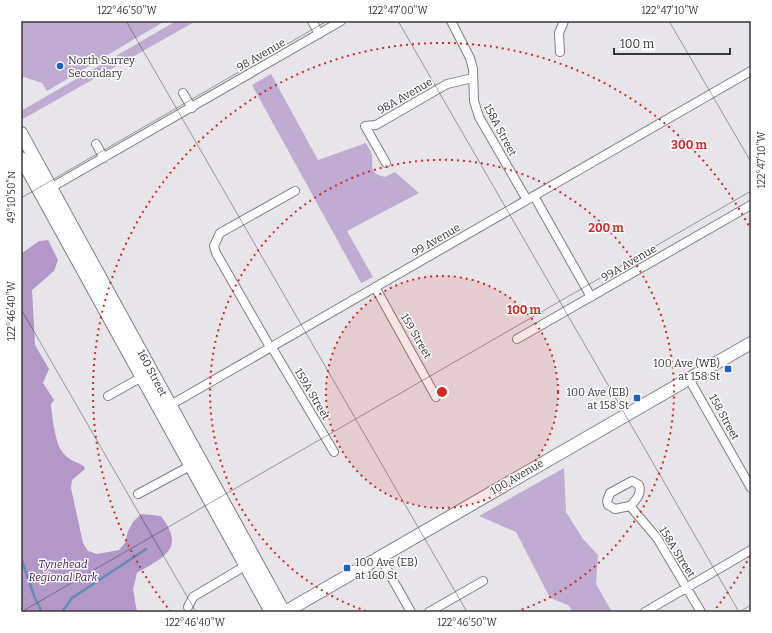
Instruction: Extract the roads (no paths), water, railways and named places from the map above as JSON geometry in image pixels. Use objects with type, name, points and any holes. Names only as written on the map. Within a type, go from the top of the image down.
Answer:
[{"type":"main road","name":"160 Street","points":[[21,134],[46,191],[142,377],[165,408],[190,466],[271,612]]},
{"type":"main road","name":"160 Street","points":[[21,158],[46,191],[165,408],[284,612]]},
{"type":"main road","name":"100 Avenue","points":[[284,612],[751,343]]},
{"type":"street","points":[[312,21],[319,34]]},
{"type":"street","name":"98 Avenue","points":[[46,191],[341,21]]},
{"type":"street","name":"158A Street","points":[[451,21],[470,58],[474,101],[479,117],[531,198],[590,297]]},
{"type":"street","points":[[560,52],[558,33],[564,21]]},
{"type":"street","name":"99 Avenue","points":[[165,408],[531,198],[721,85],[751,71]]},
{"type":"street","name":"98A Avenue","points":[[386,163],[365,126],[376,124],[452,82],[473,78]]},
{"type":"street","points":[[184,93],[192,108]]},
{"type":"street","points":[[96,144],[104,158]]},
{"type":"street","name":"159A Street","points":[[295,190],[220,233],[214,246],[216,253],[334,452]]},
{"type":"street","name":"99A Avenue","points":[[517,339],[751,205]]},
{"type":"street","name":"159 Street","points":[[375,287],[436,397]]},
{"type":"street","points":[[108,396],[142,377]]},
{"type":"street","name":"158 Street","points":[[690,379],[751,488]]},
{"type":"street","points":[[138,494],[190,466]]},
{"type":"street","name":"158A Street","points":[[630,506],[656,538],[701,612]]},
{"type":"street","points":[[645,612],[751,550]]},
{"type":"street","points":[[380,557],[411,612]]},
{"type":"street","points":[[188,607],[193,597],[245,566]]},
{"type":"street","points":[[429,612],[483,581]]},
{"type":"waterway","points":[[62,612],[72,598],[146,549]]},
{"type":"waterway","points":[[21,558],[34,596],[42,612]]},
{"type":"place","name":"North Surrey Secondary","points":[[60,66]]},
{"type":"place","name":"100 Ave (WB) at 158 St","points":[[728,369]]},
{"type":"place","name":"100 Ave (EB) at 158 St","points":[[637,398]]},
{"type":"place","name":"100 Ave (EB) at 160 St","points":[[347,568]]},
{"type":"park label","name":"Tynehead Regional Park","points":[[63,570]]}]
